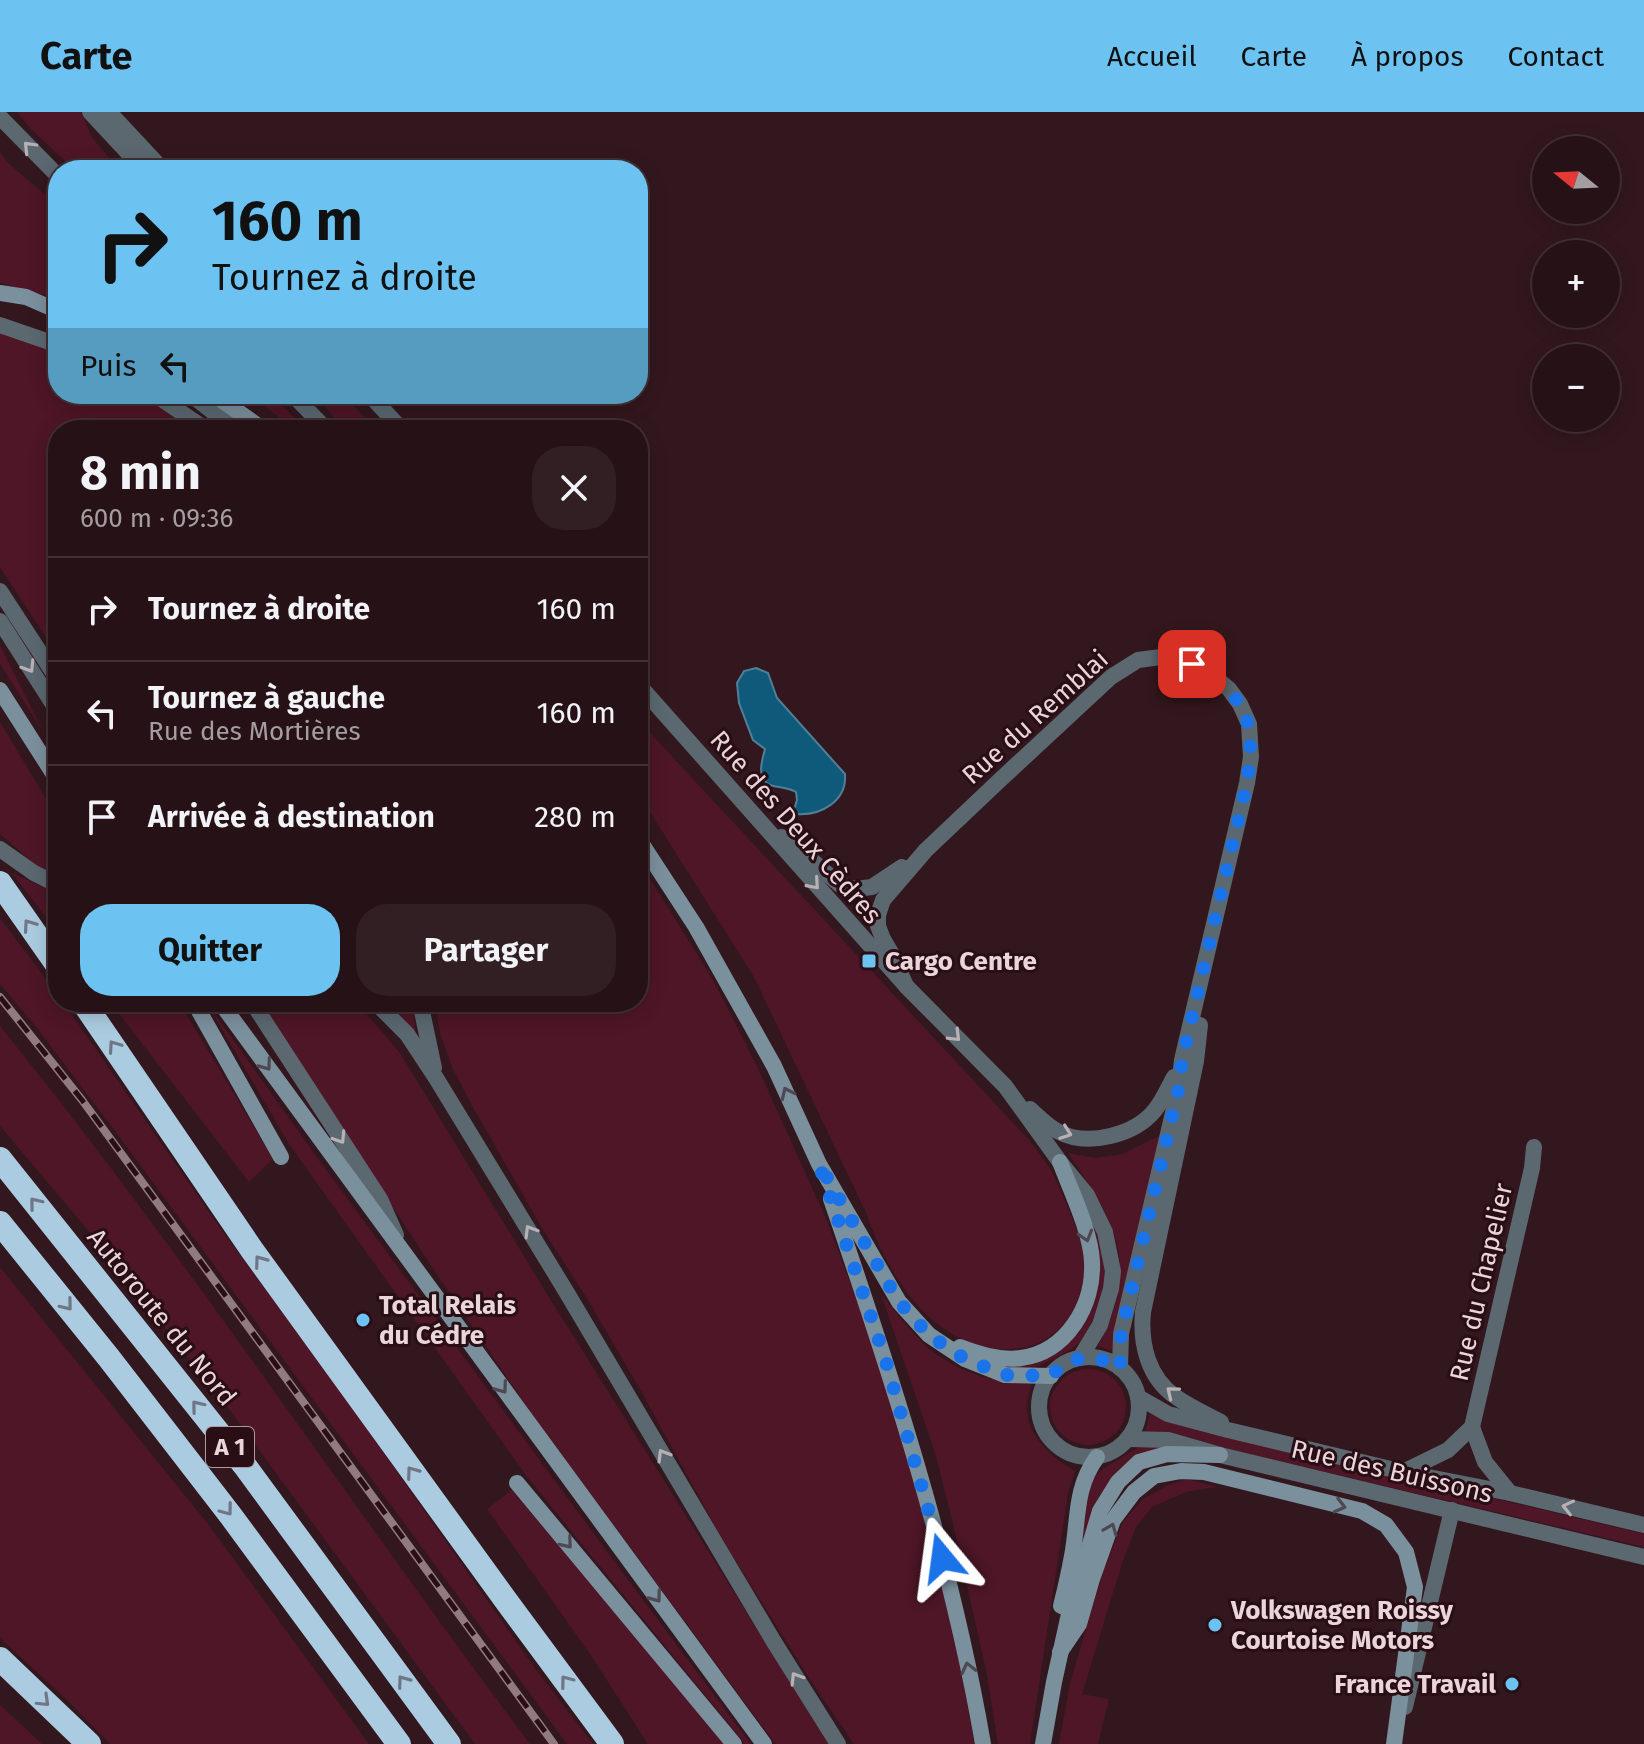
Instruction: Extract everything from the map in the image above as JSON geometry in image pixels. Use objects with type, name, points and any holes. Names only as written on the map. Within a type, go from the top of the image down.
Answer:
[{"type":"highway","points":[[0,883],[48,952]]},
{"type":"highway","points":[[90,1012],[252,1250],[612,1744]]},
{"type":"highway","name":"Autoroute du Nord","points":[[0,1159],[245,1466],[449,1744]]},
{"type":"highway","name":"A 1","points":[[0,1223],[231,1516],[399,1744]]},
{"type":"highway","points":[[0,1659],[89,1744]]},
{"type":"main road","points":[[0,293],[26,297],[48,307]]},
{"type":"main road","points":[[227,404],[250,420]]},
{"type":"main road","points":[[0,690],[48,765]]},
{"type":"main road","points":[[648,853],[696,927],[774,1066],[819,1164],[899,1302],[929,1335],[965,1359],[1005,1375],[1051,1376]]},
{"type":"main road","points":[[200,1012],[281,1157]]},
{"type":"main road","points":[[227,1012],[764,1744]]},
{"type":"main road","points":[[929,1335],[970,1351],[1001,1358],[1021,1358],[1048,1348],[1070,1330],[1080,1316],[1088,1295],[1092,1260],[1089,1241],[1060,1162]]},
{"type":"main road","points":[[819,1164],[885,1358],[938,1544],[973,1687],[983,1744]]},
{"type":"main road","points":[[1043,1744],[1069,1614],[1100,1511],[1118,1482],[1139,1462],[1167,1454],[1220,1455]]},
{"type":"main road","points":[[1060,1652],[1060,1611],[1073,1555],[1080,1491],[1088,1469],[1097,1457]]},
{"type":"main road","points":[[1060,1652],[1079,1624],[1113,1520],[1134,1492],[1154,1476],[1181,1471],[1204,1472],[1362,1511],[1386,1525],[1406,1552],[1415,1587],[1395,1744]]},
{"type":"main road","points":[[517,1483],[734,1744]]},
{"type":"street","points":[[90,112],[135,160]]},
{"type":"street","points":[[109,112],[154,160]]},
{"type":"street","points":[[0,117],[48,166]]},
{"type":"street","points":[[0,325],[48,342]]},
{"type":"street","points":[[169,404],[192,420]]},
{"type":"street","points":[[203,404],[223,420]]},
{"type":"street","points":[[302,404],[317,420]]},
{"type":"street","points":[[378,404],[393,420]]},
{"type":"street","points":[[0,591],[48,665]]},
{"type":"street","points":[[0,621],[48,696]]},
{"type":"street","name":"Rue du Remblai","points":[[906,986],[878,926],[883,900],[926,850],[1111,677],[1138,660],[1161,657],[1192,664],[1213,676],[1229,689],[1249,724],[1251,757],[1247,783],[1198,995]]},
{"type":"street","name":"Rue des Deux Cèdres","points":[[648,695],[906,986],[1005,1086],[1087,1195],[1105,1232],[1112,1263],[1112,1280],[1100,1325],[1080,1358]]},
{"type":"street","name":"Rue du Remblai","points":[[763,825],[799,849],[840,885],[855,889],[872,887],[926,850]]},
{"type":"street","points":[[0,849],[48,880]]},
{"type":"street","points":[[1120,1368],[1121,1334],[1198,995]]},
{"type":"street","points":[[1198,995],[1200,1021],[1196,1061],[1143,1312],[1143,1346],[1164,1388],[1238,1432]]},
{"type":"street","points":[[258,1012],[380,1199],[406,1258]]},
{"type":"street","points":[[385,1012],[407,1034],[436,1078],[838,1744]]},
{"type":"street","points":[[422,1012],[436,1078]]},
{"type":"street","points":[[1005,1086],[1058,1132],[1087,1139],[1107,1137],[1131,1128],[1154,1111],[1182,1060]]},
{"type":"street","name":"Rue du Chapelier","points":[[1472,1427],[1532,1168],[1534,1147]]},
{"type":"street","points":[[1080,1358],[1108,1361],[1120,1368],[1129,1376],[1138,1397],[1136,1426],[1129,1439],[1109,1454],[1097,1457],[1068,1453],[1055,1444],[1046,1432],[1040,1403],[1043,1389],[1051,1376],[1064,1364],[1080,1358]]},
{"type":"street","name":"Rue des Buissons","points":[[1138,1397],[1168,1414],[1238,1432],[1644,1525]]},
{"type":"street","points":[[1403,1472],[1448,1450],[1472,1427],[1485,1462],[1510,1493]]},
{"type":"street","name":"Rue des Buissons","points":[[1129,1439],[1168,1440],[1644,1557]]},
{"type":"street","points":[[1395,1744],[1452,1510]]},
{"type":"shaded area","points":[[17,112],[81,112],[91,136],[111,160],[64,160]]},
{"type":"shaded area","points":[[0,152],[8,163],[48,197],[48,296],[0,283]]},
{"type":"shaded area","points":[[0,333],[48,349],[48,404],[159,404],[181,420],[48,420],[48,640],[0,567]]},
{"type":"shaded area","points":[[261,404],[280,404],[297,420],[283,420]]},
{"type":"shaded area","points":[[323,404],[352,404],[367,420],[336,420]]},
{"type":"shaded area","points":[[0,645],[44,733],[0,664]]},
{"type":"shaded area","points":[[0,722],[48,802],[48,871],[37,866],[0,834]]},
{"type":"shaded area","points":[[648,731],[1029,1140],[1051,1170],[1087,1260],[1074,1308],[1061,1327],[1045,1340],[1026,1347],[1005,1349],[983,1346],[940,1326],[916,1304],[879,1245],[754,977],[648,809]]},
{"type":"shaded area","points":[[12,873],[48,889],[48,919]]},
{"type":"shaded area","points":[[648,876],[712,978],[758,1068],[827,1221],[892,1401],[955,1631],[974,1744],[854,1744],[721,1537],[641,1391],[475,1111],[452,1067],[437,1012],[648,1012]]},
{"type":"shaded area","points":[[0,918],[48,982],[48,1012],[70,1012],[218,1225],[348,1402],[534,1667],[593,1744],[567,1744],[115,1131],[0,984]]},
{"type":"shaded area","points":[[118,1012],[185,1012],[273,1159],[249,1182]]},
{"type":"shaded area","points":[[212,1012],[751,1744],[745,1744],[528,1478],[289,1144]]},
{"type":"shaded area","points":[[265,1012],[365,1012],[400,1053],[829,1744],[776,1744],[534,1417]]},
{"type":"shaded area","points":[[393,1012],[413,1012],[417,1038]]},
{"type":"shaded area","points":[[0,1026],[137,1202],[530,1744],[475,1744],[223,1401],[97,1241],[0,1126]]},
{"type":"shaded area","points":[[1161,1135],[1112,1351],[1098,1346],[1118,1291],[1120,1267],[1117,1245],[1099,1201],[1068,1153],[1095,1158],[1123,1154]]},
{"type":"shaded area","points":[[1090,1208],[1106,1269],[1102,1299],[1095,1320],[1084,1338],[1065,1353],[1036,1367],[1010,1367],[1059,1350],[1079,1333],[1093,1306],[1097,1289],[1087,1209]]},
{"type":"shaded area","points":[[0,1267],[208,1524],[369,1744],[110,1744],[0,1638]]},
{"type":"shaded area","points":[[881,1294],[919,1339],[955,1366],[1004,1381],[1031,1384],[1027,1408],[1032,1430],[1058,1460],[1075,1471],[1068,1493],[1030,1744],[998,1744],[986,1670],[935,1453]]},
{"type":"shaded area","points":[[1088,1369],[1103,1372],[1115,1380],[1123,1392],[1126,1407],[1123,1422],[1115,1434],[1103,1442],[1088,1445],[1073,1442],[1061,1434],[1053,1422],[1050,1407],[1053,1392],[1061,1380],[1073,1372]]},
{"type":"shaded area","points":[[1150,1413],[1161,1419],[1644,1534],[1644,1547],[1161,1433],[1145,1433]]},
{"type":"shaded area","points":[[1154,1445],[1157,1449],[1127,1467],[1104,1489],[1082,1540],[1086,1492],[1091,1480],[1104,1468],[1141,1446]]},
{"type":"shaded area","points":[[1187,1479],[1217,1487],[1186,1492],[1152,1507],[1136,1527],[1123,1560],[1082,1694],[1109,1699],[1098,1744],[1059,1744],[1070,1683],[1102,1575],[1123,1522],[1143,1499]]},
{"type":"shaded area","points":[[512,1490],[725,1744],[648,1744],[590,1654],[487,1509]]},
{"type":"shaded area","points":[[0,1705],[42,1744],[0,1744]]},
{"type":"water","points":[[756,668],[768,673],[777,698],[845,774],[842,792],[831,805],[814,812],[796,814],[796,792],[770,785],[763,778],[761,768],[765,749],[753,740],[739,703],[737,683],[744,671]]},
{"type":"railway","points":[[0,997],[82,1100],[554,1744]]},
{"type":"place","name":"Cargo Centre","points":[[869,961]]},
{"type":"place","name":"Total Relais du Cédre","points":[[363,1320]]},
{"type":"place","name":"Volkswagen Roissy Courtoise Motors","points":[[1215,1625]]},
{"type":"place","name":"France Travail","points":[[1512,1684]]},
{"type":"route","points":[[942,1558],[885,1358],[819,1164],[899,1302],[929,1335],[965,1359],[1005,1375],[1051,1376],[1064,1364],[1080,1358],[1108,1361],[1120,1368],[1121,1334],[1251,757],[1249,724],[1240,704],[1229,689],[1192,664]]}]
